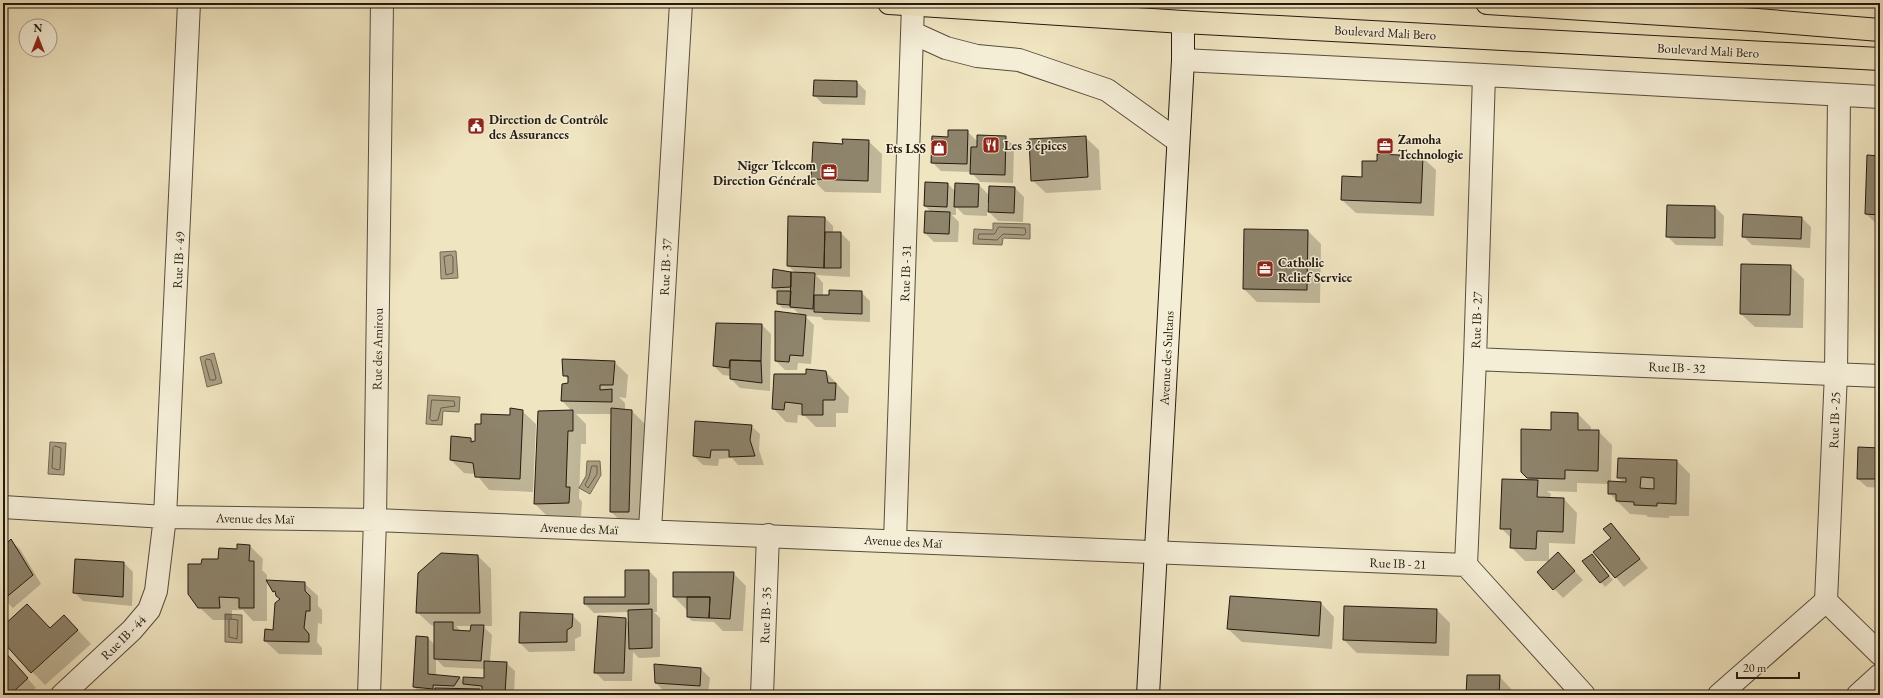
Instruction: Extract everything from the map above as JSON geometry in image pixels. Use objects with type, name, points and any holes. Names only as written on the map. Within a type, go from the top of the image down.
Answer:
[{"type":"main road","name":"Boulevard Mali Bero","points":[[889,3],[1183,22],[1880,59]]},
{"type":"main road","points":[[1487,3],[1757,20],[1880,30]]},
{"type":"street","name":"Rue IB - 49","points":[[165,517],[189,3]]},
{"type":"street","name":"Rue des Amirou","points":[[369,695],[375,520],[382,3]]},
{"type":"street","name":"Rue IB - 37","points":[[650,530],[680,3]]},
{"type":"street","name":"Rue IB - 31","points":[[895,541],[913,4]]},
{"type":"street","name":"Avenue des Sultans","points":[[1148,695],[1183,60],[1183,22]]},
{"type":"street","points":[[913,33],[946,48],[977,56],[1019,60],[1107,90],[1178,141]]},
{"type":"street","points":[[1183,60],[1484,75],[1880,98]]},
{"type":"street","name":"Rue IB - 27","points":[[1466,566],[1475,359],[1484,75]]},
{"type":"street","name":"Rue IB - 25","points":[[1826,601],[1836,373],[1839,96]]},
{"type":"street","name":"Rue IB - 32","points":[[1475,359],[1880,376]]},
{"type":"street","name":"Avenue des Maï","points":[[3,507],[165,517],[375,520],[650,530],[1155,553]]},
{"type":"street","name":"Rue IB - 44","points":[[62,695],[132,630],[149,610],[156,591],[165,517]]},
{"type":"street","name":"Rue IB - 35","points":[[762,695],[768,535]]},
{"type":"street","name":"Rue IB - 21","points":[[1155,553],[1466,566]]},
{"type":"street","points":[[1466,566],[1584,695]]},
{"type":"street","points":[[1719,695],[1826,601],[1880,654]]},
{"type":"street","points":[[1858,695],[1880,675]]},
{"type":"water","points":[[993,223],[1030,224],[1030,239],[1003,238],[1002,245],[973,244],[974,229],[993,230]]},
{"type":"water","points":[[456,251],[458,278],[441,279],[440,252]]},
{"type":"water","points":[[214,353],[222,383],[207,387],[200,357]]},
{"type":"water","points":[[428,395],[460,397],[459,412],[443,411],[442,425],[426,424]]},
{"type":"water","points":[[50,442],[66,443],[64,475],[48,474]]},
{"type":"water","points":[[587,461],[600,461],[601,475],[590,494],[579,488],[586,476]]},
{"type":"water","points":[[225,614],[242,615],[242,643],[225,642]]},
{"type":"building","points":[[814,80],[857,81],[857,97],[813,96]]},
{"type":"building","points":[[948,130],[968,130],[967,164],[931,163],[932,136],[948,137]]},
{"type":"building","points":[[977,135],[1006,136],[1005,175],[970,174],[971,147],[977,147]]},
{"type":"building","points":[[1086,136],[1088,177],[1031,181],[1029,139]]},
{"type":"building","points":[[842,139],[869,140],[868,181],[811,179],[813,142],[843,144]]},
{"type":"building","points":[[1377,154],[1423,156],[1421,203],[1341,200],[1342,176],[1362,177],[1362,161],[1377,161]]},
{"type":"building","points":[[1867,155],[1880,156],[1880,215],[1865,214]]},
{"type":"building","points":[[925,182],[948,183],[947,207],[924,206]]},
{"type":"building","points":[[955,183],[979,184],[978,207],[954,207]]},
{"type":"building","points":[[989,186],[1015,187],[1014,213],[988,212]]},
{"type":"building","points":[[1667,205],[1715,206],[1715,238],[1666,237]]},
{"type":"building","points":[[925,211],[950,212],[949,234],[924,233]]},
{"type":"building","points":[[1743,214],[1802,217],[1801,239],[1742,237]]},
{"type":"building","points":[[788,216],[825,217],[824,268],[787,266]]},
{"type":"building","points":[[1244,229],[1308,230],[1307,290],[1243,289]]},
{"type":"building","points":[[825,232],[841,232],[841,268],[824,268]]},
{"type":"building","points":[[1741,264],[1791,265],[1790,315],[1740,314]]},
{"type":"building","points":[[773,269],[791,272],[791,287],[772,288]]},
{"type":"building","points":[[791,272],[815,273],[813,309],[790,307]]},
{"type":"building","points":[[829,290],[862,291],[862,314],[814,312],[814,295],[829,295]]},
{"type":"building","points":[[777,291],[791,291],[790,305],[777,304]]},
{"type":"building","points":[[775,311],[806,315],[803,356],[790,355],[789,362],[775,361]]},
{"type":"building","points":[[716,323],[762,324],[761,361],[730,360],[729,368],[713,366]]},
{"type":"building","points":[[562,359],[615,361],[613,385],[600,385],[600,390],[612,389],[612,402],[561,401],[562,384],[568,383],[568,376],[563,376]]},
{"type":"building","points":[[730,360],[761,361],[762,383],[730,379]]},
{"type":"building","points":[[806,369],[826,371],[828,383],[836,383],[835,400],[823,400],[823,415],[802,415],[802,404],[785,402],[784,410],[772,409],[774,374],[806,374]]},
{"type":"building","points":[[510,408],[523,410],[520,479],[475,477],[473,463],[450,460],[451,436],[471,438],[471,442],[475,441],[475,424],[481,424],[481,414],[510,415]]},
{"type":"building","points":[[611,408],[632,410],[629,512],[610,512]]},
{"type":"building","points":[[573,410],[573,431],[568,431],[566,487],[570,487],[569,503],[534,504],[538,411]]},
{"type":"building","points":[[1551,412],[1578,413],[1578,430],[1599,430],[1598,471],[1565,470],[1565,479],[1527,478],[1521,472],[1521,429],[1551,430]]},
{"type":"building","points":[[695,421],[752,425],[750,440],[755,456],[729,457],[729,450],[711,450],[710,458],[693,456]]},
{"type":"building","points":[[1858,447],[1880,448],[1880,479],[1857,479]]},
{"type":"building","points":[[1618,458],[1677,460],[1676,504],[1657,503],[1657,506],[1634,505],[1634,502],[1616,501],[1616,494],[1608,494],[1608,481],[1626,482],[1626,478],[1617,478]],"holes":[[[1641,477],[1654,478],[1654,489],[1640,488]]]},
{"type":"building","points":[[1502,479],[1538,480],[1537,497],[1564,498],[1563,532],[1537,531],[1536,549],[1510,548],[1511,529],[1500,529]]},
{"type":"building","points":[[1611,523],[1640,559],[1615,578],[1593,552],[1611,538],[1603,529]]},
{"type":"building","points":[[11,539],[33,575],[3,600],[3,547]]},
{"type":"building","points":[[237,544],[250,545],[249,561],[254,561],[254,608],[239,608],[239,598],[219,597],[220,608],[198,608],[188,594],[188,564],[201,564],[202,559],[218,559],[219,548],[237,549]]},
{"type":"building","points":[[1558,552],[1575,571],[1553,590],[1537,572]]},
{"type":"building","points":[[441,553],[478,555],[480,613],[416,613],[418,573]]},
{"type":"building","points":[[1592,554],[1609,576],[1600,583],[1582,561]]},
{"type":"building","points":[[75,559],[124,562],[123,597],[73,593]]},
{"type":"building","points":[[625,570],[649,570],[649,604],[584,604],[584,597],[625,597]]},
{"type":"building","points":[[673,572],[734,572],[730,619],[709,618],[710,597],[673,597]]},
{"type":"building","points":[[266,580],[305,582],[305,591],[310,596],[310,611],[306,611],[304,628],[309,634],[309,642],[264,641],[265,629],[273,630],[275,603],[280,599],[276,596],[275,591],[273,592]]},
{"type":"building","points":[[1230,596],[1321,602],[1319,636],[1227,629]]},
{"type":"building","points":[[687,597],[710,597],[709,618],[687,617]]},
{"type":"building","points":[[27,604],[50,628],[64,615],[78,630],[31,673],[3,642],[3,626]]},
{"type":"building","points":[[1344,606],[1437,609],[1436,643],[1343,640]]},
{"type":"building","points":[[652,609],[652,648],[629,649],[628,610]]},
{"type":"building","points":[[520,612],[573,614],[572,627],[567,630],[567,642],[519,643]]},
{"type":"building","points":[[598,616],[626,618],[624,673],[594,673]]},
{"type":"building","points":[[434,622],[453,622],[453,630],[470,631],[471,625],[484,625],[481,661],[434,659]]},
{"type":"building","points":[[416,636],[428,637],[428,674],[460,677],[454,686],[433,685],[433,689],[413,687]]},
{"type":"building","points":[[3,650],[28,678],[10,695],[3,695]]},
{"type":"building","points":[[484,661],[507,662],[505,693],[482,692],[482,686],[463,684],[463,677],[484,678]]},
{"type":"building","points":[[654,664],[701,668],[700,686],[655,683]]},
{"type":"building","points":[[1467,675],[1500,675],[1499,695],[1466,695]]},
{"type":"building","points":[[435,688],[480,689],[479,695],[434,695]]},
{"type":"place","name":"Direction de Contrôle des Assurances","points":[[476,126]]},
{"type":"place","name":"Les 3 épices","points":[[991,145]]},
{"type":"place","name":"Zamoha Technologie","points":[[1385,146]]},
{"type":"place","name":"Ets LSS","points":[[939,148]]},
{"type":"place","name":"Niger Telecom Direction Générale","points":[[829,172]]},
{"type":"place","name":"Catholic Relief Service","points":[[1265,269]]}]
